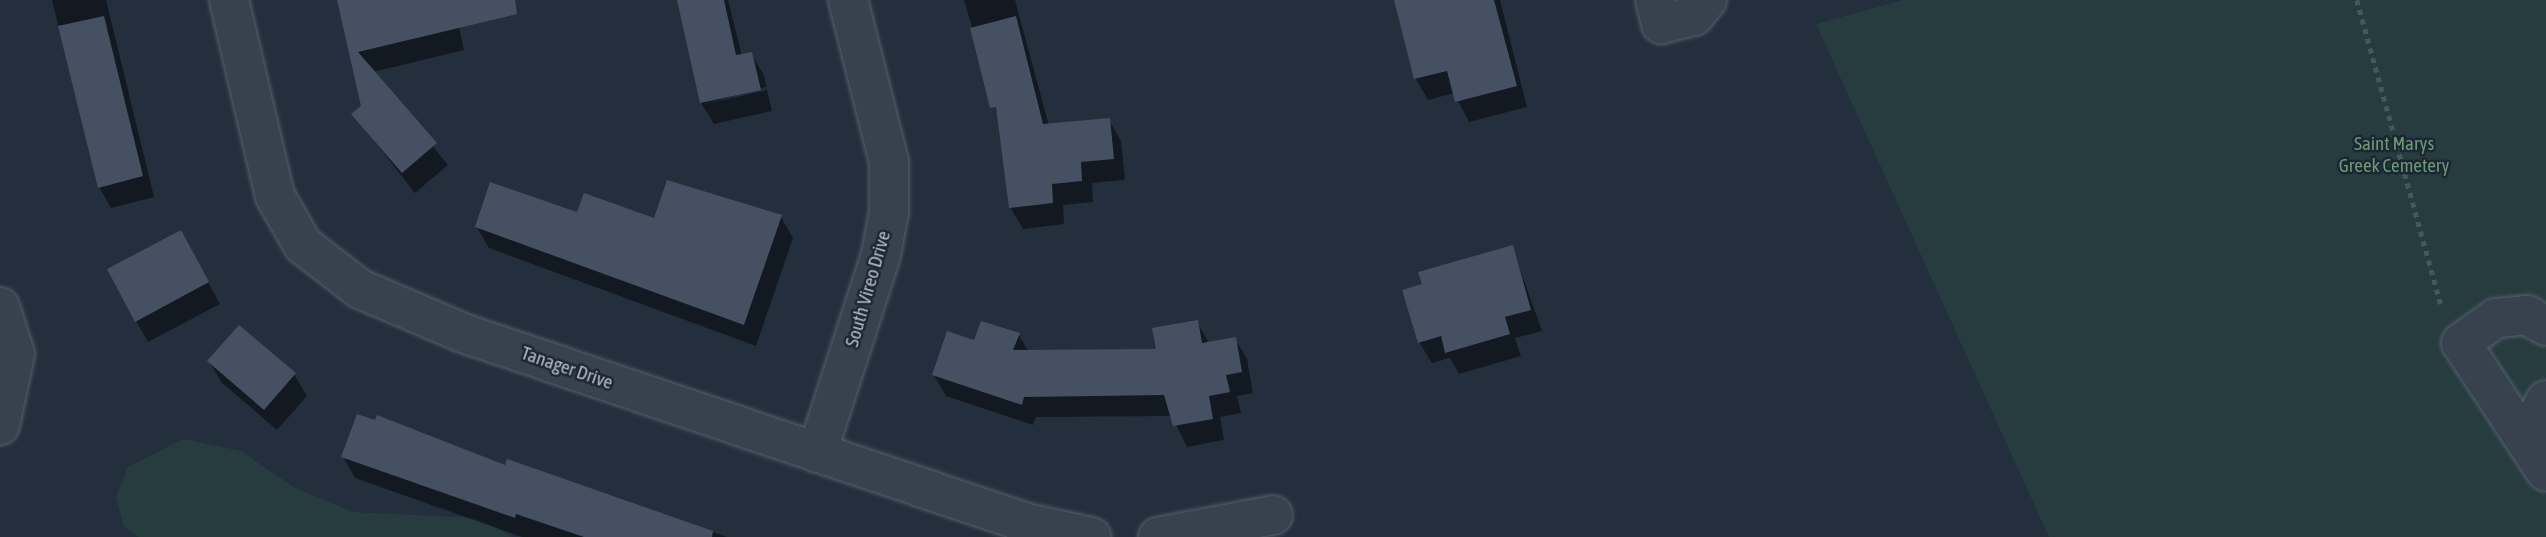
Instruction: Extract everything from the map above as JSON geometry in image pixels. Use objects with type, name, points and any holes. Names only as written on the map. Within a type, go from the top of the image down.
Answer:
[{"type":"street","name":"Tanager Drive","points":[[229,0],[275,196],[303,245],[360,289],[463,333],[817,453],[1027,523],[1092,537]]},
{"type":"street","name":"South Vireo Drive","points":[[817,453],[881,255],[889,212],[889,162],[848,0]]},
{"type":"street","points":[[1655,0],[1661,24],[1694,16],[1707,0]]},
{"type":"street","points":[[0,307],[15,354],[0,425]]},
{"type":"street","points":[[2546,326],[2527,315],[2496,318],[2461,343],[2546,472]]},
{"type":"street","points":[[2525,440],[2546,400]]},
{"type":"street","points":[[1158,537],[1273,515]]},
{"type":"path","points":[[2357,0],[2425,262],[2461,343]]},
{"type":"green space","name":"Saint Marys Greek Cemetery","points":[[1903,0],[2546,0],[2546,537],[2049,537],[1816,24]]},
{"type":"green space","points":[[183,439],[241,451],[295,488],[353,512],[476,518],[513,537],[139,537],[124,527],[116,497],[128,467]]},
{"type":"building","points":[[337,0],[515,0],[517,14],[358,52],[437,143],[402,173],[351,114],[361,106]]},
{"type":"building","points":[[677,0],[724,0],[736,55],[752,52],[761,90],[700,103]]},
{"type":"building","points":[[1394,0],[1494,0],[1517,86],[1455,102],[1447,71],[1414,79]]},
{"type":"building","points":[[104,16],[143,176],[98,188],[58,26]]},
{"type":"building","points":[[1016,16],[1043,124],[1110,118],[1114,159],[1081,162],[1082,181],[1052,184],[1053,203],[1009,208],[996,107],[990,108],[970,28]]},
{"type":"building","points":[[667,180],[782,215],[744,325],[475,227],[490,182],[577,212],[584,193],[654,218]]},
{"type":"building","points":[[181,230],[209,282],[135,322],[107,269]]},
{"type":"building","points":[[1513,245],[1531,310],[1505,317],[1510,334],[1445,353],[1441,336],[1418,343],[1402,290],[1422,284],[1418,272]]},
{"type":"building","points":[[1198,320],[1202,343],[1236,337],[1242,372],[1226,375],[1230,392],[1209,396],[1213,419],[1173,426],[1164,395],[1024,397],[1022,405],[932,375],[947,331],[974,340],[981,321],[1020,333],[1013,350],[1156,349],[1152,328]]},
{"type":"building","points":[[239,325],[296,373],[264,410],[207,361]]},
{"type":"building","points":[[357,414],[375,420],[377,415],[505,465],[507,459],[713,531],[712,537],[584,537],[516,514],[515,518],[341,457]]}]
